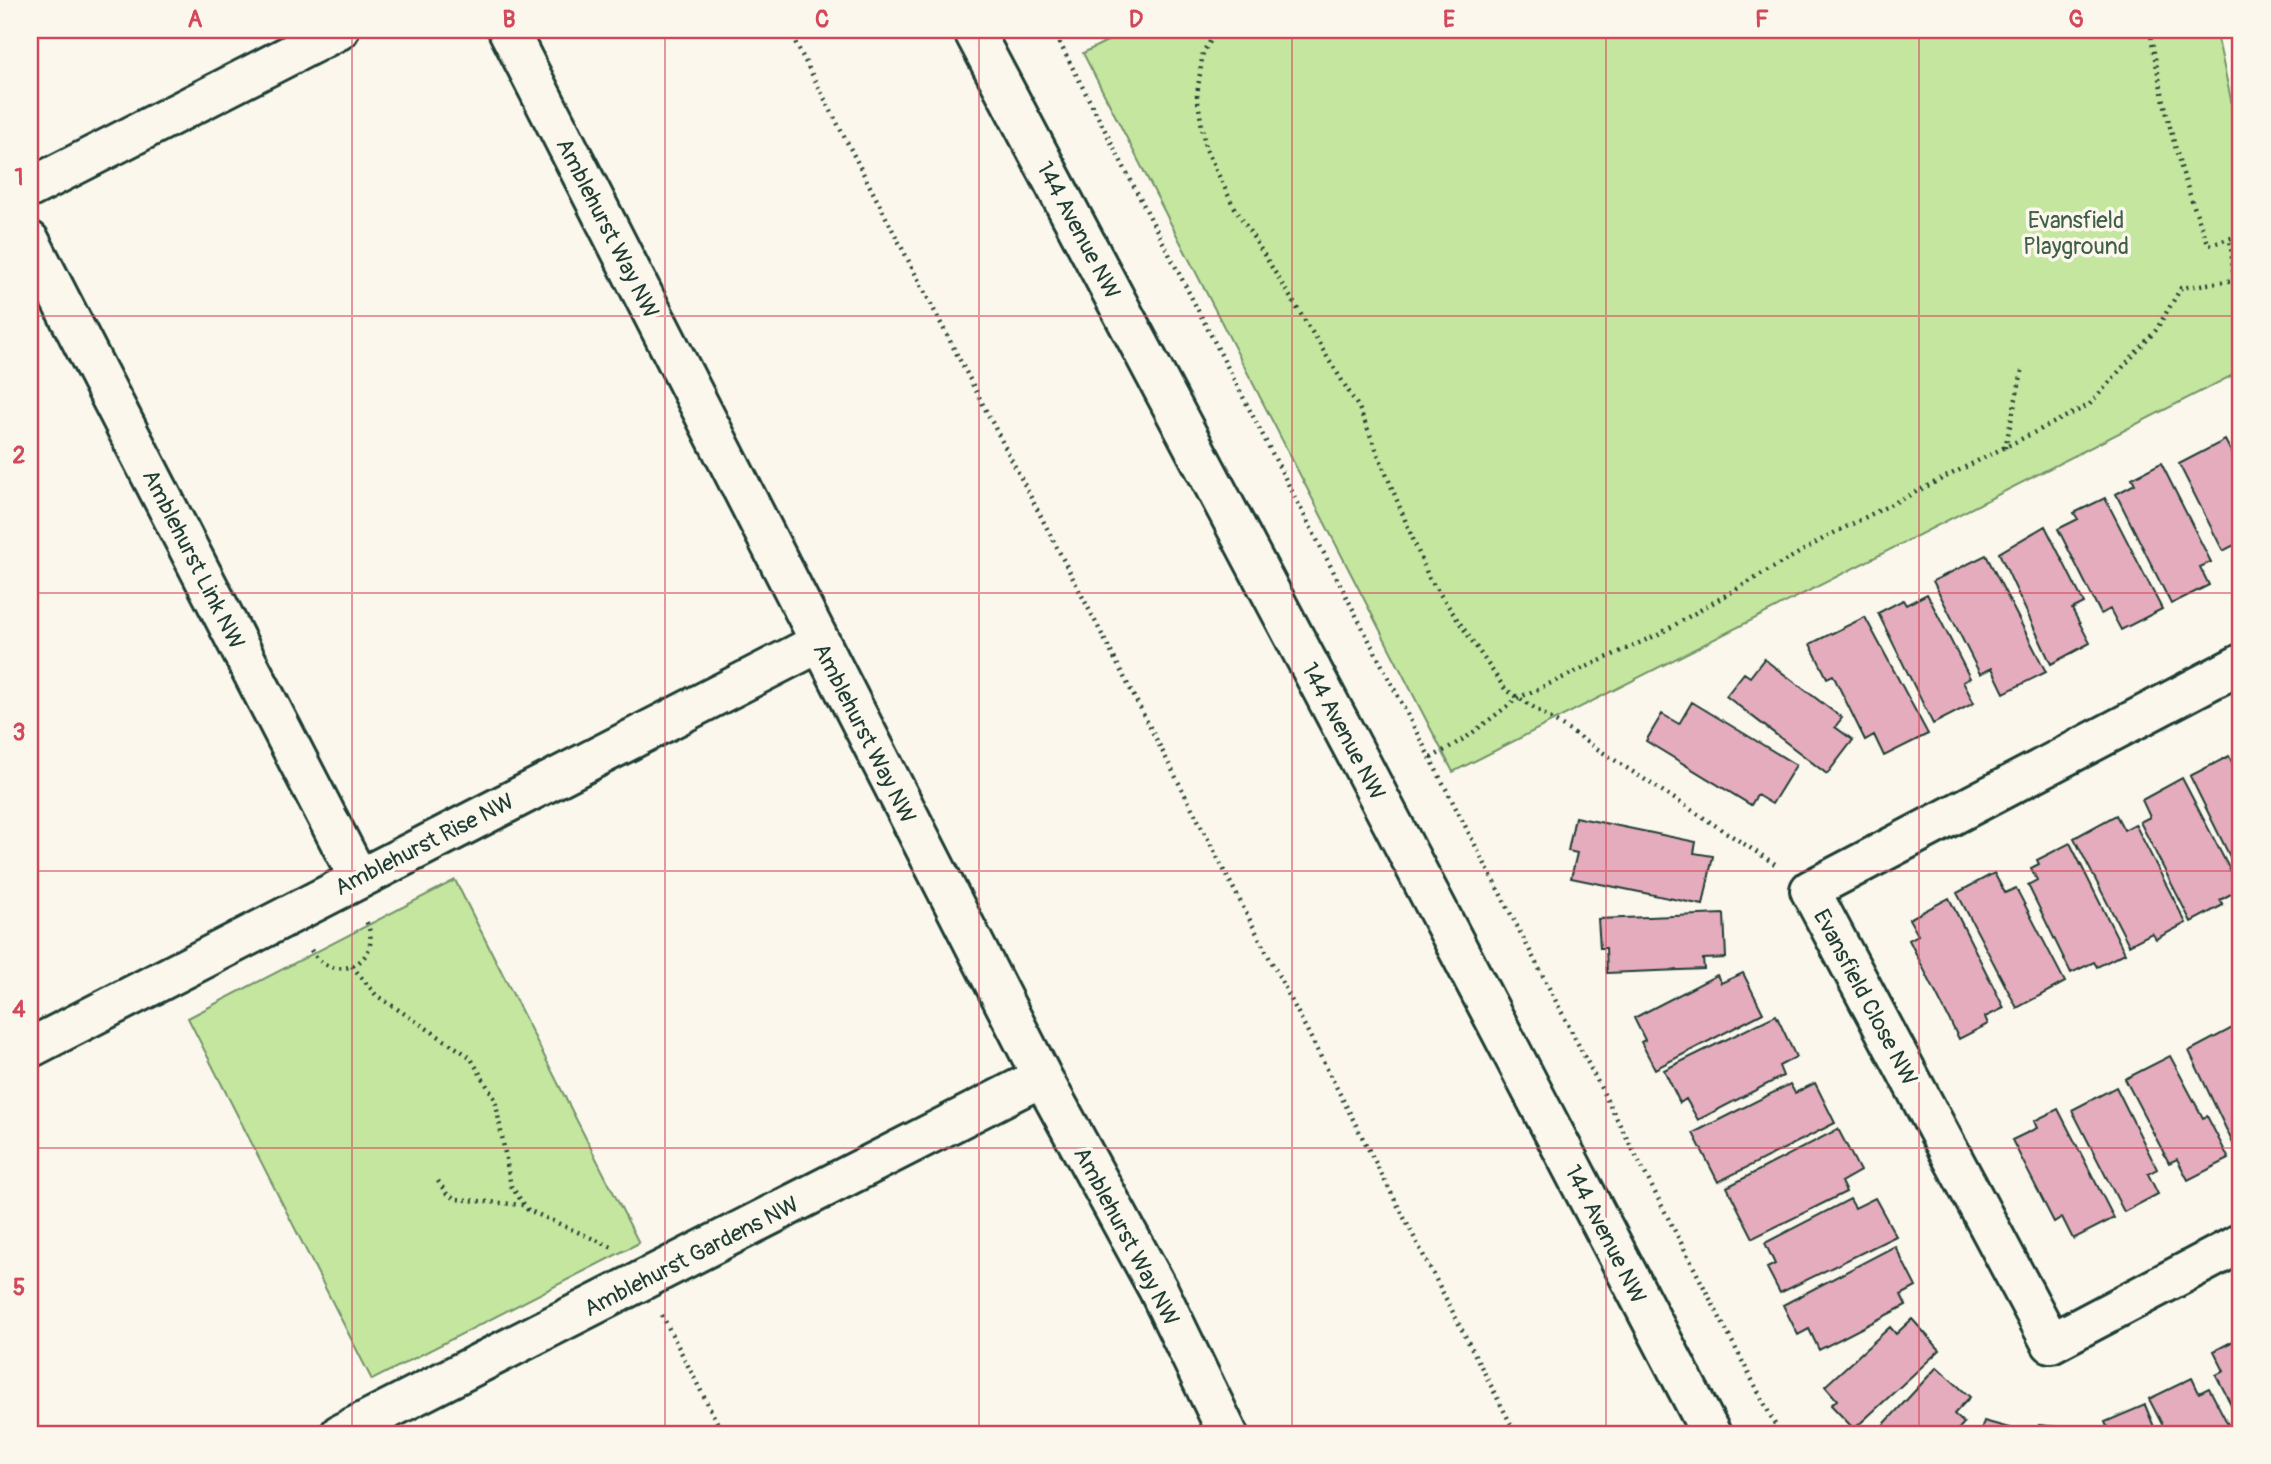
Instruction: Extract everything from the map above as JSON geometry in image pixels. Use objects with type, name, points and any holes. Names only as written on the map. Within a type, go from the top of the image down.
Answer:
[{"type":"street","points":[[30,188],[339,30]]},
{"type":"street","name":"Amblehurst Way NW","points":[[508,30],[1042,1077],[1158,1289],[1228,1434]]},
{"type":"street","name":"144 Avenue NW","points":[[973,30],[1363,765],[1711,1434]]},
{"type":"street","name":"Amblehurst Link NW","points":[[30,241],[358,877]]},
{"type":"street","name":"Amblehurst Rise NW","points":[[30,1048],[358,877],[819,643]]},
{"type":"street","name":"Evansfield Close NW","points":[[2241,664],[1810,890],[2051,1343],[2241,1243]]},
{"type":"street","name":"Amblehurst Gardens NW","points":[[340,1434],[1042,1077]]},
{"type":"path","points":[[789,30],[1516,1434]]},
{"type":"path","points":[[1053,30],[1780,1434]]},
{"type":"path","points":[[1218,30],[1203,52],[1197,95],[1205,148],[1232,203],[1359,408],[1429,578],[1504,689],[1772,861]]},
{"type":"path","points":[[2150,30],[2164,112],[2208,245],[2241,234]]},
{"type":"path","points":[[1432,758],[1468,737],[1518,698],[1659,634],[1828,536],[2089,405],[2156,330],[2181,288],[2234,280],[2230,238]]},
{"type":"path","points":[[2005,449],[2022,367]]},
{"type":"path","points":[[352,966],[376,995],[470,1057],[495,1098],[511,1186],[524,1205],[543,1218],[618,1250]]},
{"type":"path","points":[[438,1181],[447,1194],[456,1199],[524,1205]]},
{"type":"path","points":[[662,1315],[723,1434]]},
{"type":"green space","name":"Evansfield Playground","points":[[1129,30],[2216,30],[2241,146],[2241,371],[1453,772],[1083,53]]},
{"type":"green space","points":[[455,880],[639,1243],[372,1380],[188,1018]]},
{"type":"building","points":[[2225,440],[2241,471],[2241,559],[2234,545],[2223,551],[2179,464]]},
{"type":"building","points":[[2161,463],[2211,562],[2200,567],[2209,585],[2171,604],[2116,494],[2135,484],[2132,478]]},
{"type":"building","points":[[2105,498],[2162,609],[2121,630],[2110,609],[2101,614],[2058,529],[2078,519],[2074,513]]},
{"type":"building","points":[[2045,526],[2084,603],[2072,609],[2090,643],[2051,664],[1999,553]]},
{"type":"building","points":[[1986,555],[2046,672],[2004,693],[1992,668],[1980,674],[1933,581]]},
{"type":"building","points":[[1927,594],[1970,678],[1963,682],[1974,703],[1933,724],[1878,613],[1903,600],[1906,605]]},
{"type":"building","points":[[1865,617],[1928,734],[1884,756],[1874,735],[1865,740],[1833,675],[1827,678],[1810,644]]},
{"type":"building","points":[[1764,659],[1842,718],[1835,727],[1853,740],[1827,774],[1726,696],[1744,673],[1750,677]]},
{"type":"building","points":[[1692,702],[1796,765],[1772,804],[1757,795],[1751,805],[1646,741],[1662,714],[1679,724]]},
{"type":"building","points":[[2229,756],[2239,776],[2241,775],[2241,879],[2190,776]]},
{"type":"building","points":[[2182,778],[2240,889],[2220,900],[2223,905],[2191,922],[2140,822],[2150,817],[2142,800]]},
{"type":"building","points":[[2116,815],[2124,830],[2135,824],[2186,923],[2156,939],[2152,933],[2129,945],[2074,838]]},
{"type":"building","points":[[1575,817],[1696,842],[1694,853],[1713,856],[1703,905],[1571,878],[1577,853],[1568,851]]},
{"type":"building","points":[[2070,843],[2125,953],[2097,967],[2094,962],[2071,973],[2028,885],[2037,880],[2031,868],[2039,864],[2037,860]]},
{"type":"building","points":[[1994,873],[2005,893],[2016,888],[2065,982],[2017,1008],[1957,893]]},
{"type":"building","points":[[1949,898],[2004,1008],[1985,1017],[1988,1024],[1959,1039],[1909,940],[1918,935],[1909,919]]},
{"type":"building","points":[[1724,914],[1726,958],[1703,959],[1704,969],[1607,973],[1606,948],[1600,948],[1598,919]]},
{"type":"building","points":[[1743,973],[1763,1013],[1655,1069],[1641,1042],[1645,1040],[1634,1018],[1717,975],[1721,983]]},
{"type":"building","points":[[1776,1015],[1796,1057],[1779,1066],[1783,1076],[1698,1120],[1686,1099],[1680,1103],[1664,1070]]},
{"type":"building","points":[[2236,1026],[2241,1036],[2239,1156],[2189,1051]]},
{"type":"building","points":[[2170,1056],[2203,1118],[2207,1116],[2229,1159],[2188,1180],[2177,1159],[2169,1163],[2125,1079]]},
{"type":"building","points":[[1815,1083],[1835,1123],[1718,1182],[1693,1133],[1790,1084],[1795,1093]]},
{"type":"building","points":[[2116,1087],[2157,1169],[2148,1174],[2158,1194],[2124,1212],[2072,1110]]},
{"type":"building","points":[[2058,1109],[2114,1218],[2073,1239],[2062,1217],[2054,1222],[2012,1140],[2037,1128],[2034,1121]]},
{"type":"building","points":[[1838,1129],[1860,1171],[1841,1182],[1846,1192],[1753,1238],[1727,1187]]},
{"type":"building","points":[[1875,1198],[1896,1236],[1780,1293],[1767,1268],[1775,1264],[1765,1243],[1850,1199],[1855,1208]]},
{"type":"building","points":[[1895,1246],[1916,1287],[1901,1295],[1906,1305],[1819,1350],[1809,1329],[1798,1335],[1783,1305]]},
{"type":"building","points":[[1912,1319],[1940,1350],[1854,1429],[1831,1405],[1837,1400],[1825,1386],[1890,1327],[1896,1334]]},
{"type":"building","points":[[2241,1337],[2241,1424],[2216,1375],[2224,1371],[2214,1351]]},
{"type":"building","points":[[1937,1367],[1970,1397],[1954,1414],[1964,1423],[1954,1434],[1875,1434]]},
{"type":"building","points":[[2192,1378],[2199,1393],[2209,1388],[2233,1434],[2167,1434],[2149,1399]]},
{"type":"building","points":[[2145,1405],[2157,1434],[2110,1434],[2105,1422]]},
{"type":"building","points":[[1984,1421],[2031,1434],[1980,1434]]},
{"type":"building","points":[[2039,1425],[2085,1430],[2085,1434],[2038,1434]]}]
